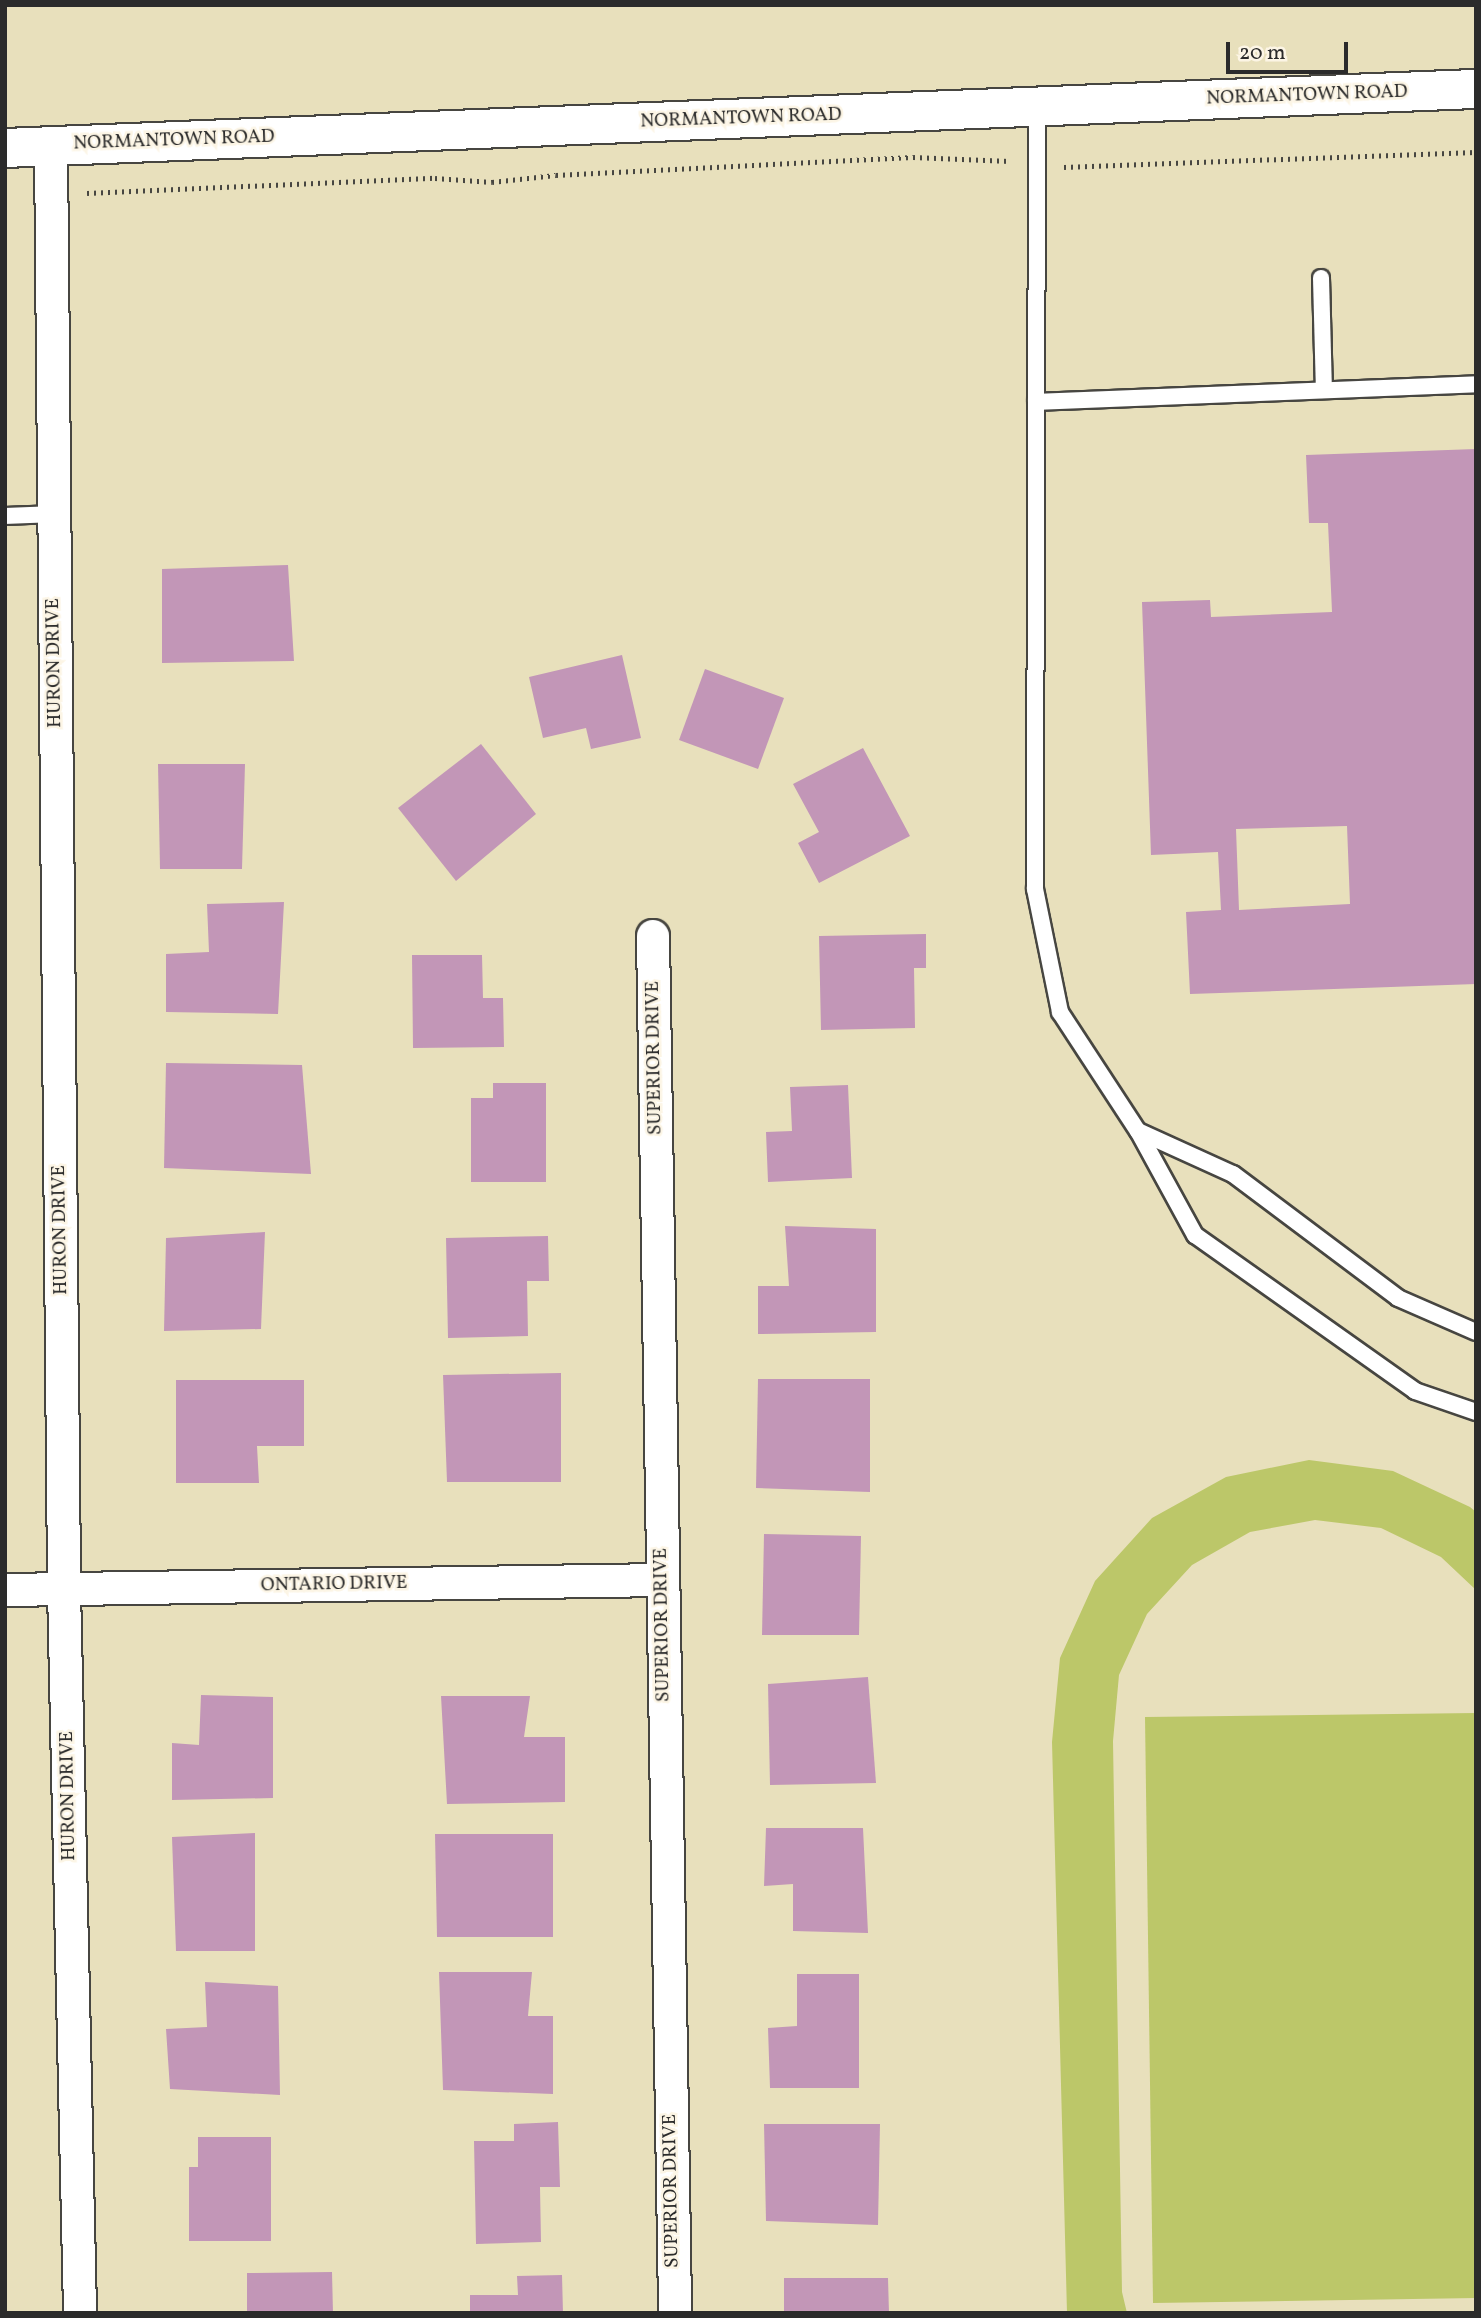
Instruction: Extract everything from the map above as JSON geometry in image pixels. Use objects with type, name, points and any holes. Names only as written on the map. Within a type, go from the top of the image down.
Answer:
[{"type":"street","name":"NORMANTOWN ROAD","points":[[5,148],[1476,89]]},
{"type":"street","name":"HURON DRIVE","points":[[51,146],[64,1589],[80,2313]]},
{"type":"street","name":"SUPERIOR DRIVE","points":[[653,936],[675,2313]]},
{"type":"street","name":"ONTARIO DRIVE","points":[[5,1590],[662,1580]]},
{"type":"lane","points":[[1037,107],[1035,890],[1060,1012],[1138,1131],[1195,1235],[1415,1391],[1476,1412]]},
{"type":"lane","points":[[1321,278],[1324,390]]},
{"type":"lane","points":[[1036,402],[1476,384]]},
{"type":"lane","points":[[5,516],[54,514]]},
{"type":"lane","points":[[1138,1131],[1233,1174],[1398,1298],[1476,1332]]},
{"type":"path","points":[[50,194],[435,178],[492,182],[556,175],[940,156],[1078,169],[1476,152]]},
{"type":"green space","points":[[1309,1460],[1393,1471],[1470,1507],[1476,1512],[1476,1590],[1441,1557],[1381,1528],[1315,1520],[1250,1532],[1192,1565],[1147,1614],[1119,1675],[1113,1741],[1122,2292],[1127,2313],[1067,2313],[1052,1742],[1060,1658],[1095,1581],[1152,1518],[1226,1477]]},
{"type":"green space","points":[[1476,1713],[1476,2298],[1153,2303],[1145,1717]]},
{"type":"building","points":[[1476,449],[1476,984],[1190,994],[1186,912],[1221,910],[1218,852],[1151,855],[1142,602],[1210,600],[1211,617],[1332,612],[1328,523],[1309,523],[1306,455]],"holes":[[[1347,826],[1350,904],[1239,910],[1236,829]]]},
{"type":"building","points":[[288,565],[294,661],[162,663],[162,569]]},
{"type":"building","points":[[622,655],[641,738],[591,749],[586,728],[543,738],[529,677]]},
{"type":"building","points":[[705,669],[784,698],[758,769],[679,740]]},
{"type":"building","points":[[481,744],[536,814],[456,881],[398,808]]},
{"type":"building","points":[[863,748],[910,836],[819,883],[798,843],[819,832],[793,784]]},
{"type":"building","points":[[158,764],[245,764],[242,869],[160,869]]},
{"type":"building","points":[[284,902],[278,1014],[166,1012],[166,954],[209,952],[207,904]]},
{"type":"building","points":[[926,934],[926,968],[914,968],[915,1028],[821,1030],[819,936]]},
{"type":"building","points":[[412,955],[482,955],[483,998],[503,998],[504,1047],[413,1048]]},
{"type":"building","points":[[166,1063],[302,1065],[311,1174],[164,1168]]},
{"type":"building","points":[[493,1083],[546,1083],[546,1182],[471,1182],[471,1098],[493,1098]]},
{"type":"building","points":[[848,1085],[852,1178],[768,1182],[766,1132],[792,1131],[790,1087]]},
{"type":"building","points":[[785,1226],[876,1229],[876,1332],[758,1334],[758,1286],[789,1286]]},
{"type":"building","points":[[265,1232],[261,1329],[164,1331],[166,1238]]},
{"type":"building","points":[[548,1236],[549,1281],[527,1281],[528,1336],[448,1338],[446,1238]]},
{"type":"building","points":[[561,1373],[561,1482],[447,1482],[443,1375]]},
{"type":"building","points":[[758,1379],[870,1379],[870,1492],[756,1488]]},
{"type":"building","points":[[176,1380],[304,1380],[304,1446],[257,1446],[259,1483],[176,1483]]},
{"type":"building","points":[[764,1534],[861,1536],[859,1635],[762,1635]]},
{"type":"building","points":[[868,1677],[876,1783],[770,1785],[768,1684]]},
{"type":"building","points":[[201,1695],[273,1697],[273,1798],[172,1800],[172,1743],[199,1745]]},
{"type":"building","points":[[441,1696],[530,1696],[524,1737],[565,1737],[565,1802],[447,1804]]},
{"type":"building","points":[[766,1828],[863,1828],[868,1933],[793,1931],[793,1884],[764,1886]]},
{"type":"building","points":[[255,1833],[255,1951],[176,1951],[172,1837]]},
{"type":"building","points":[[435,1834],[553,1834],[553,1937],[437,1937]]},
{"type":"building","points":[[439,1972],[532,1972],[528,2016],[553,2016],[553,2094],[443,2090]]},
{"type":"building","points":[[797,1974],[859,1974],[859,2088],[770,2088],[768,2028],[797,2026]]},
{"type":"building","points":[[205,1982],[278,1986],[280,2095],[170,2089],[166,2029],[207,2027]]},
{"type":"building","points":[[558,2122],[560,2187],[540,2187],[541,2242],[476,2244],[474,2141],[514,2141],[514,2124]]},
{"type":"building","points":[[764,2124],[880,2124],[878,2225],[766,2221]]},
{"type":"building","points":[[198,2137],[271,2137],[271,2241],[189,2241],[189,2167],[198,2167]]},
{"type":"building","points":[[332,2272],[333,2313],[247,2313],[247,2273]]},
{"type":"building","points":[[562,2275],[563,2313],[470,2313],[470,2295],[518,2295],[517,2276]]},
{"type":"building","points":[[784,2278],[888,2278],[889,2313],[784,2313]]}]
